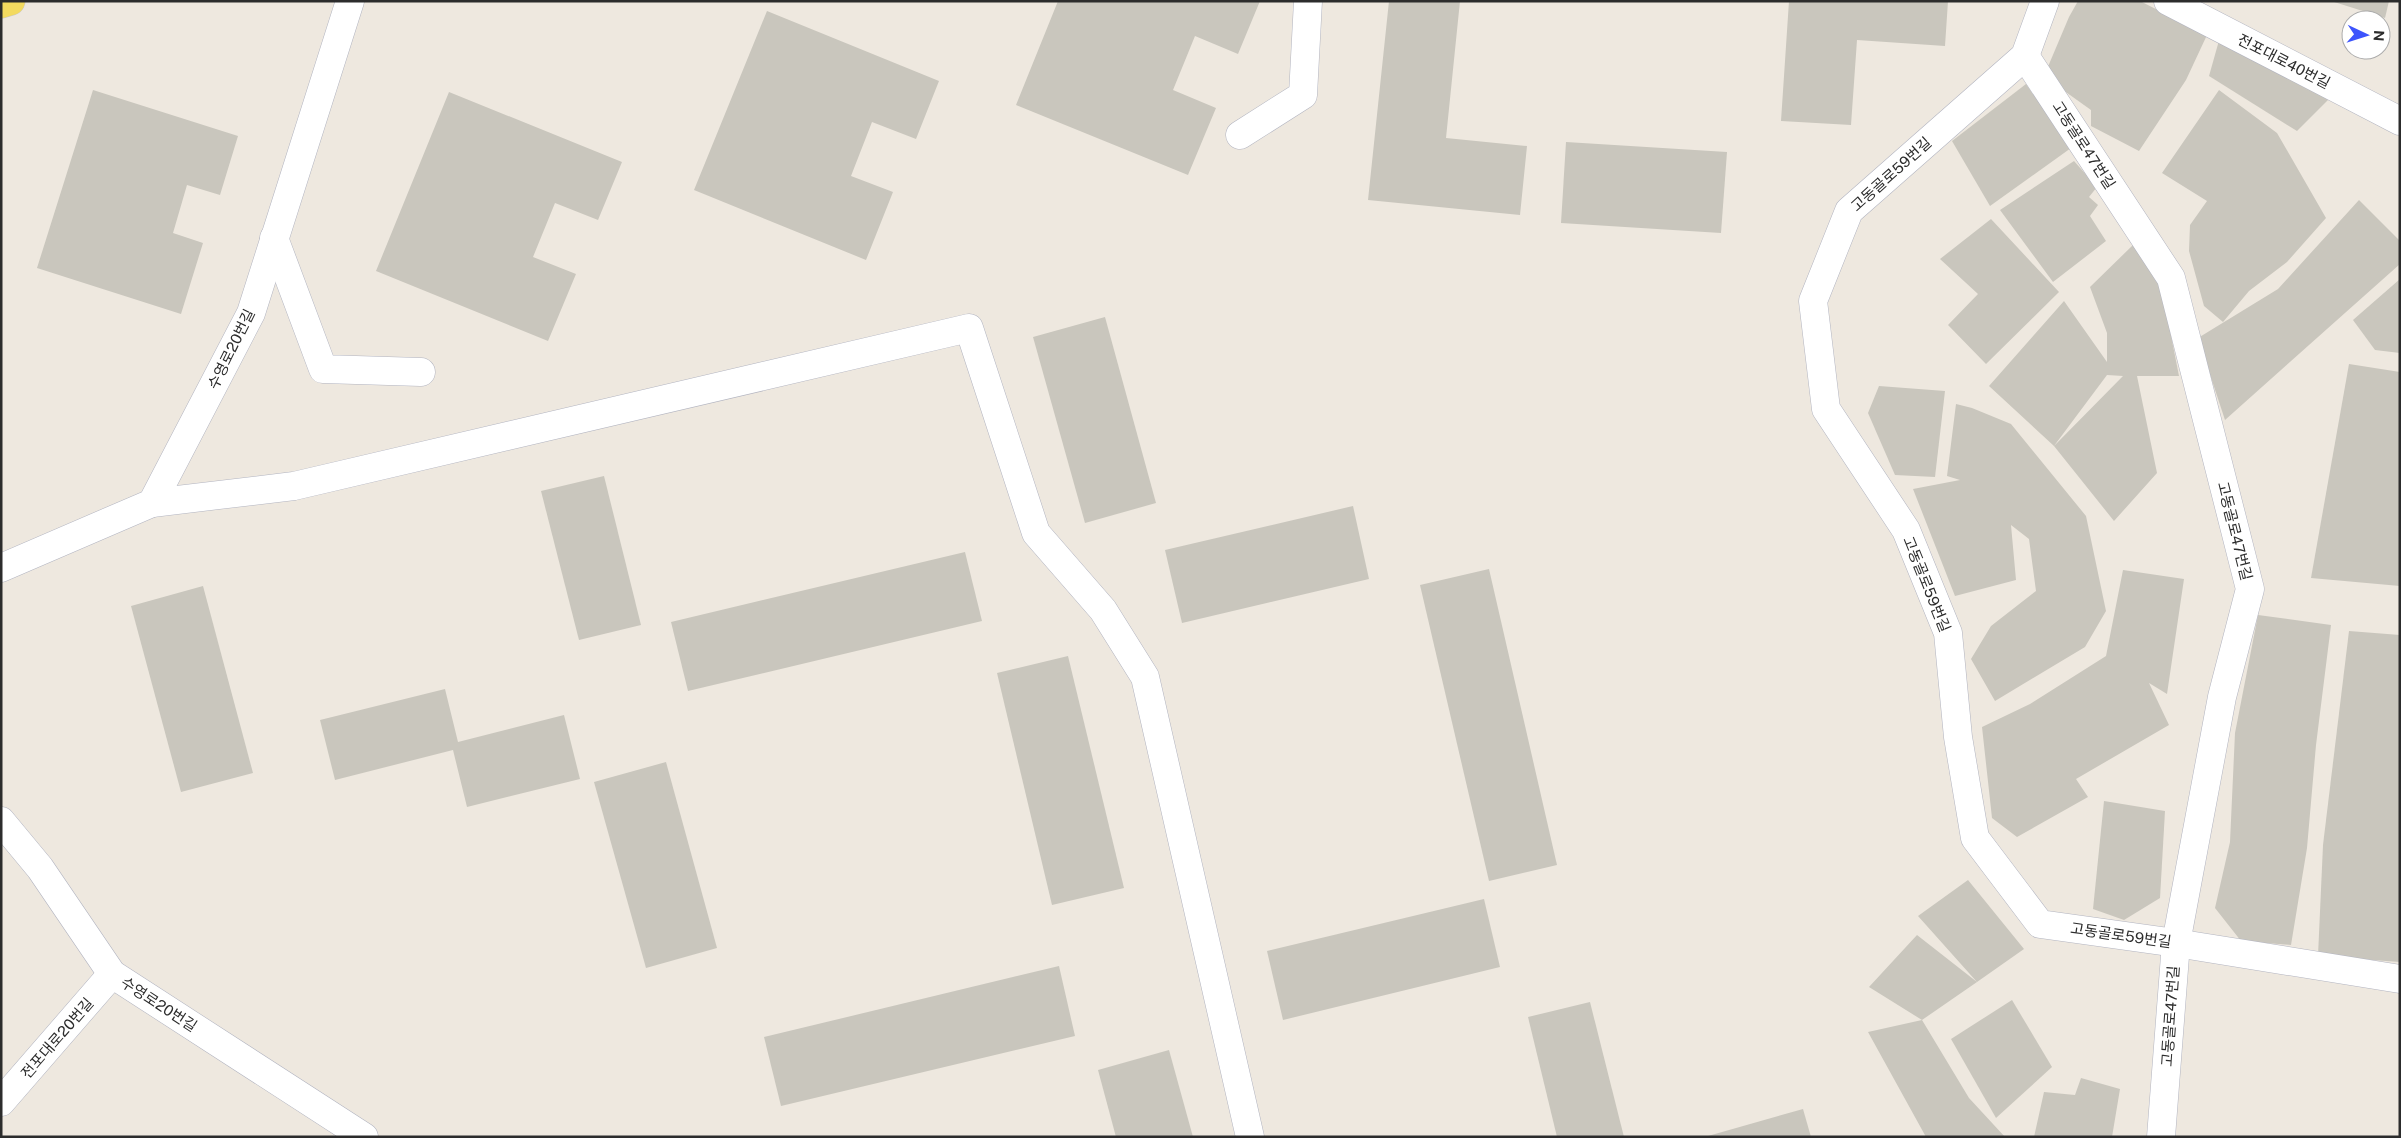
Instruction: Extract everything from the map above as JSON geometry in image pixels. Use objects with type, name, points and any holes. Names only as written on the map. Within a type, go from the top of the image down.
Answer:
[{"type":"main road","points":[[1,4],[11,1]]},
{"type":"street","name":"수영로20번길","points":[[152,503],[251,313],[350,1]]},
{"type":"street","points":[[1240,135],[1303,95],[1308,1]]},
{"type":"street","name":"고동골로59번길","points":[[2045,1],[2025,56],[1849,211],[1813,300],[1826,409],[1906,530],[1948,633],[1958,737],[1975,838],[2040,924],[2176,943],[2400,979]]},
{"type":"street","name":"전포대로40번길","points":[[2168,1],[2400,121]]},
{"type":"street","name":"고동골로47번길","points":[[2025,56],[2171,278],[2250,589],[2222,697],[2176,943],[2162,1137]]},
{"type":"street","points":[[274,238],[323,369],[421,372]]},
{"type":"street","points":[[1,568],[152,503],[294,486],[969,328],[1036,533],[1103,610],[1145,677],[1250,1137]]},
{"type":"street","name":"수영로20번길","points":[[1,821],[40,868],[112,974],[364,1137]]},
{"type":"street","name":"전포대로20번길","points":[[1,1102],[112,974]]},
{"type":"building","points":[[1058,1],[1260,1],[1238,54],[1195,36],[1173,90],[1216,108],[1188,175],[1016,105]]},
{"type":"building","points":[[1389,1],[1460,1],[1446,138],[1527,146],[1520,215],[1368,200]]},
{"type":"building","points":[[1789,1],[1948,1],[1945,46],[1857,40],[1851,125],[1781,121]]},
{"type":"building","points":[[2078,1],[2140,1],[2207,35],[2186,80],[2139,151],[2091,126],[2091,110],[2063,90],[2047,69],[2069,17]]},
{"type":"building","points":[[2331,1],[2389,1],[2387,10],[2360,10]]},
{"type":"building","points":[[767,11],[939,81],[916,139],[872,122],[851,176],[893,192],[866,260],[694,190]]},
{"type":"building","points":[[2220,37],[2329,99],[2297,131],[2209,76]]},
{"type":"building","points":[[2026,84],[2071,148],[1990,206],[1952,141]]},
{"type":"building","points":[[93,90],[238,136],[220,195],[187,185],[173,233],[203,243],[181,314],[37,268]]},
{"type":"building","points":[[2219,90],[2277,133],[2326,218],[2287,262],[2249,291],[2223,322],[2204,306],[2189,251],[2190,225],[2207,201],[2162,173]]},
{"type":"building","points":[[449,92],[622,162],[598,220],[555,203],[533,257],[576,274],[548,341],[376,271]]},
{"type":"building","points":[[1566,142],[1727,152],[1721,233],[1561,223]]},
{"type":"building","points":[[2074,161],[2097,187],[2089,197],[2098,205],[2090,216],[2106,241],[2053,282],[2000,210]]},
{"type":"building","points":[[2359,200],[2400,241],[2400,264],[2225,420],[2198,338],[2278,289]]},
{"type":"building","points":[[1991,219],[2059,292],[1986,364],[1948,325],[1978,294],[1940,259]]},
{"type":"building","points":[[2133,245],[2159,275],[2179,376],[2137,376],[2157,473],[2114,521],[2054,446],[1989,386],[2064,301],[2107,362],[2107,333],[2090,287]],"holes":[[[2107,375],[2123,376],[2054,446]]]},
{"type":"building","points":[[2400,279],[2400,353],[2375,350],[2353,320]]},
{"type":"building","points":[[1105,317],[1156,503],[1085,523],[1033,337]]},
{"type":"building","points":[[2349,364],[2400,372],[2400,586],[2311,578]]},
{"type":"building","points":[[1879,386],[1945,391],[1935,477],[1895,475],[1868,413]]},
{"type":"building","points":[[1956,404],[1972,408],[2011,424],[2086,516],[2106,611],[2085,647],[1995,701],[1971,659],[1991,626],[2036,591],[2029,539],[2011,525],[2016,580],[1955,596],[1913,489],[1960,480],[1947,476]]},
{"type":"building","points":[[604,476],[641,625],[579,640],[541,491]]},
{"type":"building","points":[[1353,506],[1369,579],[1182,623],[1165,550]]},
{"type":"building","points":[[965,552],[982,621],[688,691],[671,622]]},
{"type":"building","points":[[1489,569],[1557,865],[1489,881],[1420,585]]},
{"type":"building","points":[[2123,570],[2184,579],[2167,694],[2149,683],[2169,725],[2076,779],[2088,797],[2017,837],[1992,818],[1982,727],[2030,704],[2106,656]]},
{"type":"building","points":[[203,586],[253,773],[181,792],[131,606]]},
{"type":"building","points":[[2258,615],[2331,625],[2316,745],[2307,848],[2291,945],[2241,941],[2215,908],[2230,842],[2235,733]]},
{"type":"building","points":[[2349,631],[2400,635],[2400,962],[2318,956],[2323,845]]},
{"type":"building","points":[[1068,656],[1124,888],[1052,905],[997,673]]},
{"type":"building","points":[[445,689],[458,742],[564,715],[580,779],[467,807],[453,750],[335,780],[320,720]]},
{"type":"building","points":[[666,762],[717,948],[646,968],[594,782]]},
{"type":"building","points":[[2104,801],[2165,811],[2160,898],[2124,920],[2093,909]]},
{"type":"building","points":[[1968,880],[2024,949],[1977,982],[1918,916]]},
{"type":"building","points":[[1484,899],[1500,967],[1283,1020],[1267,951]]},
{"type":"building","points":[[1917,935],[1977,982],[1922,1020],[1869,987]]},
{"type":"building","points":[[1059,966],[1075,1036],[781,1106],[764,1037]]},
{"type":"building","points":[[2012,1000],[2052,1067],[1996,1118],[1951,1039]]},
{"type":"building","points":[[1590,1002],[1624,1137],[1557,1137],[1528,1017]]},
{"type":"building","points":[[1922,1020],[1969,1098],[2005,1137],[1926,1137],[1868,1032]]},
{"type":"building","points":[[1169,1050],[1193,1137],[1116,1137],[1098,1070]]},
{"type":"building","points":[[2081,1078],[2120,1089],[2112,1137],[2034,1137],[2044,1092],[2075,1095]]},
{"type":"building","points":[[1803,1109],[1811,1137],[1708,1137],[1708,1136]]}]
